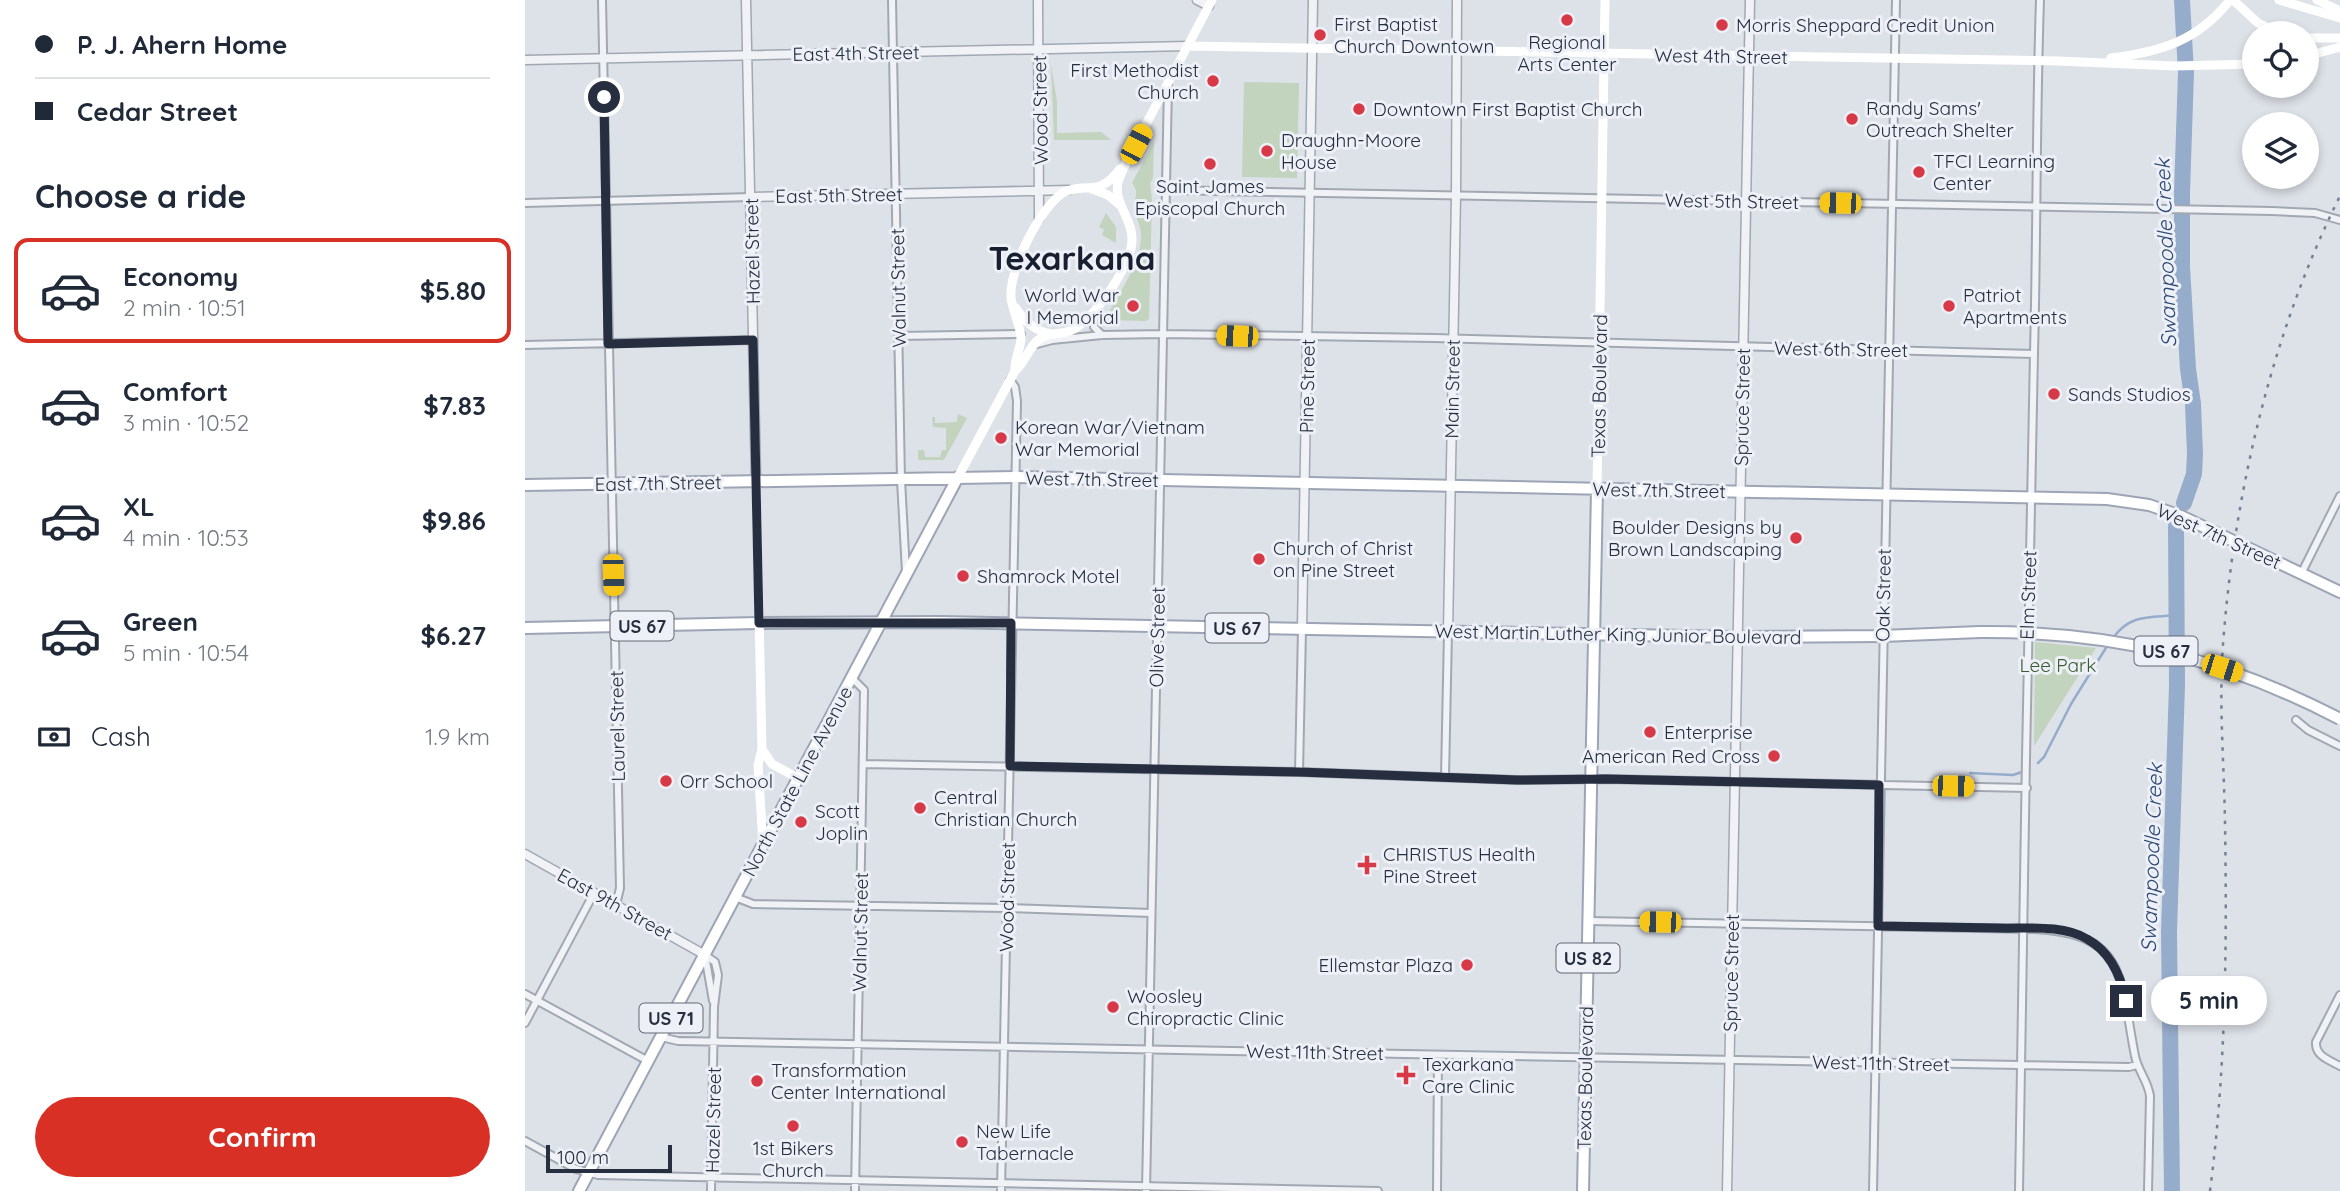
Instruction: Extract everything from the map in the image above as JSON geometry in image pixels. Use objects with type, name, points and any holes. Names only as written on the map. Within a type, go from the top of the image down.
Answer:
[{"type":"main road","name":"Texas Boulevard","points":[[1583,1191],[1605,0]]},
{"type":"main road","points":[[2089,62],[2135,56],[2181,41],[2205,25],[2232,0],[2256,21]]},
{"type":"main road","points":[[2279,0],[2340,18]]},
{"type":"main road","points":[[2317,0],[2340,11]]},
{"type":"main road","name":"North State Line Avenue","points":[[1092,189],[1114,177],[1132,150],[1211,3]]},
{"type":"main road","points":[[2319,38],[2340,38]]},
{"type":"main road","name":"West 4th Street","points":[[1188,46],[2089,62],[2172,66],[2242,64]]},
{"type":"main road","points":[[2319,53],[2340,47]]},
{"type":"main road","name":"North State Line Avenue","points":[[579,1191],[1013,375],[1040,338],[1073,330],[1094,313],[1105,298],[1132,247],[1131,227],[1120,205],[1118,184],[1132,150]]},
{"type":"main road","points":[[1069,190],[1092,189],[1108,195],[1120,205]]},
{"type":"main road","name":"North State Line Avenue","points":[[1013,375],[1020,334],[1011,297],[1012,280],[1039,219],[1055,198],[1069,190]]},
{"type":"main road","points":[[1011,297],[1017,311],[1029,324],[1042,332],[1052,334]]},
{"type":"main road","name":"West 7th Street","points":[[958,477],[2107,499],[2149,505],[2181,516],[2340,592]]},
{"type":"main road","name":"East 7th Street","points":[[525,485],[958,477]]},
{"type":"main road","name":"Hazel Street","points":[[756,481],[762,748],[758,765],[763,844]]},
{"type":"main road","name":"West Martin Luther King Junior Boulevard","points":[[881,622],[1737,637],[1980,632],[2071,635],[2180,654],[2243,675],[2340,719]]},
{"type":"main road","name":"US 67","points":[[525,628],[881,622]]},
{"type":"main road","points":[[762,748],[772,764],[798,778]]},
{"type":"street","name":"Laurel Street","points":[[601,0],[620,888],[615,905]]},
{"type":"street","name":"Hazel Street","points":[[746,0],[756,481]]},
{"type":"street","name":"Walnut Street","points":[[892,0],[901,480],[906,576]]},
{"type":"street","name":"Wood Street","points":[[1038,0],[1041,191],[1039,219]]},
{"type":"street","points":[[1197,0],[1211,3]]},
{"type":"street","name":"Pine Street","points":[[1299,772],[1313,0]]},
{"type":"street","name":"Main Street","points":[[1445,777],[1457,0]]},
{"type":"street","name":"Spruce Street","points":[[1727,1191],[1750,0]]},
{"type":"street","name":"Oak Street","points":[[1873,1191],[1896,0]]},
{"type":"street","name":"Elm Street","points":[[2019,1191],[2040,0]]},
{"type":"street","name":"East 4th Street","points":[[525,60],[1188,46]]},
{"type":"street","name":"Olive Street","points":[[1147,1189],[1168,83]]},
{"type":"street","name":"East 5th Street","points":[[525,202],[1069,190]]},
{"type":"street","name":"West 5th Street","points":[[1165,191],[2315,213],[2340,220]]},
{"type":"street","points":[[1094,313],[1094,327],[1102,335]]},
{"type":"street","points":[[899,336],[1020,334]]},
{"type":"street","name":"West 6th Street","points":[[1033,346],[1048,340],[1102,335],[1163,334],[1453,338],[2034,354]]},
{"type":"street","points":[[525,345],[753,340]]},
{"type":"street","name":"Wood Street","points":[[1001,1187],[1017,401],[1013,375]]},
{"type":"street","points":[[2302,572],[2340,496]]},
{"type":"street","name":"Walnut Street","points":[[852,678],[864,690],[855,1191]]},
{"type":"street","points":[[2295,720],[2308,730],[2340,746]]},
{"type":"street","points":[[863,764],[1299,772],[1534,780],[1734,781],[2027,788]]},
{"type":"street","name":"East 9th Street","points":[[525,853],[705,955]]},
{"type":"street","points":[[525,1023],[594,893]]},
{"type":"street","points":[[735,897],[753,904],[861,904],[1151,913]]},
{"type":"street","points":[[1589,921],[2046,929],[2078,934],[2103,951],[2122,981],[2137,1065],[2148,1084],[2150,1096],[2148,1191]]},
{"type":"street","name":"Hazel Street","points":[[705,955],[715,962],[717,967],[711,1191]]},
{"type":"street","points":[[525,994],[648,1061]]},
{"type":"street","points":[[2340,995],[2316,1042],[2318,1054],[2340,1066]]},
{"type":"street","name":"West 11th Street","points":[[661,1037],[678,1041],[2021,1066],[2137,1065]]},
{"type":"street","points":[[1437,1191],[1438,1055]]},
{"type":"street","points":[[525,1141],[589,1174],[1001,1187],[1378,1191]]},
{"type":"green space","points":[[1051,64],[1057,102],[1057,133],[1101,132],[1111,140],[1054,140]]},
{"type":"green space","points":[[1244,82],[1299,83],[1297,178],[1242,177]]},
{"type":"green space","points":[[1154,141],[1153,178],[1150,183],[1152,200],[1149,319],[1109,320],[1107,316],[1138,256],[1141,231],[1134,208],[1136,191],[1132,183]]},
{"type":"green space","points":[[1106,213],[1116,227],[1116,243],[1102,235],[1104,230],[1099,227]]},
{"type":"green space","points":[[958,414],[967,418],[944,460],[918,460],[918,450],[924,450],[925,457],[940,457],[942,450],[946,450],[946,428],[933,427],[932,417],[935,417],[935,423],[957,422]]},
{"type":"green space","name":"Lee Park","points":[[2035,642],[2096,648],[2034,746]]},
{"type":"waterway","name":"Swampoodle Creek","points":[[2182,0],[2186,73],[2182,267],[2195,454],[2194,474],[2184,503]]},
{"type":"waterway","name":"Swampoodle Creek","points":[[2172,1191],[2169,932],[2177,685],[2176,526]]},
{"type":"waterway","points":[[2113,638],[2127,624],[2142,618],[2178,615]]},
{"type":"waterway","points":[[2038,763],[2044,757],[2071,704],[2109,643]]},
{"type":"waterway","points":[[1970,773],[2013,775],[2022,772]]},
{"type":"railway","points":[[2210,1191],[2224,1007],[2226,868],[2221,680],[2230,576],[2249,464],[2277,353],[2296,299],[2340,196]]},
{"type":"place","name":"Regional Arts Center","points":[[1567,20]]},
{"type":"place","name":"Morris Sheppard Credit Union","points":[[1722,25]]},
{"type":"place","name":"First Baptist Church Downtown","points":[[1320,35]]},
{"type":"place","name":"First Methodist Church","points":[[1213,81]]},
{"type":"place","name":"Downtown First Baptist Church","points":[[1359,109]]},
{"type":"place","name":"Randy Sams' Outreach Shelter","points":[[1852,119]]},
{"type":"place","name":"Draughn-Moore House","points":[[1267,151]]},
{"type":"place","name":"Saint James Episcopal Church","points":[[1210,164]]},
{"type":"place","name":"TFCI Learning Center","points":[[1919,172]]},
{"type":"place","name":"World War I Memorial","points":[[1133,306]]},
{"type":"place","name":"Patriot Apartments","points":[[1949,306]]},
{"type":"place","name":"Sands Studios","points":[[2054,394]]},
{"type":"place","name":"Korean War/Vietnam War Memorial","points":[[1001,438]]},
{"type":"place","name":"Boulder Designs by Brown Landscaping","points":[[1796,538]]},
{"type":"place","name":"Church of Christ on Pine Street","points":[[1259,559]]},
{"type":"place","name":"Shamrock Motel","points":[[963,576]]},
{"type":"place","name":"Enterprise","points":[[1650,732]]},
{"type":"place","name":"American Red Cross","points":[[1774,756]]},
{"type":"place","name":"Orr School","points":[[666,781]]},
{"type":"place","name":"Central Christian Church","points":[[920,808]]},
{"type":"place","name":"Scott Joplin","points":[[801,822]]},
{"type":"place","name":"CHRISTUS Health Pine Street","points":[[1367,865]]},
{"type":"place","name":"Ellemstar Plaza","points":[[1467,965]]},
{"type":"place","name":"Woosley Chiropractic Clinic","points":[[1113,1007]]},
{"type":"place","name":"Texarkana Care Clinic","points":[[1406,1075]]},
{"type":"place","name":"Transformation Center International","points":[[757,1081]]},
{"type":"place","name":"1st Bikers Church","points":[[793,1126]]},
{"type":"place","name":"New Life Tabernacle","points":[[962,1142]]},
{"type":"district","name":"Texarkana","points":[[1072,257]]},
{"type":"route","points":[[604,97],[608,344],[753,340],[759,623],[1011,623],[1010,766],[1517,780],[1606,779],[1879,785],[1878,926],[2046,929],[2078,934],[2103,951],[2114,966],[2122,981],[2126,1001]]}]
